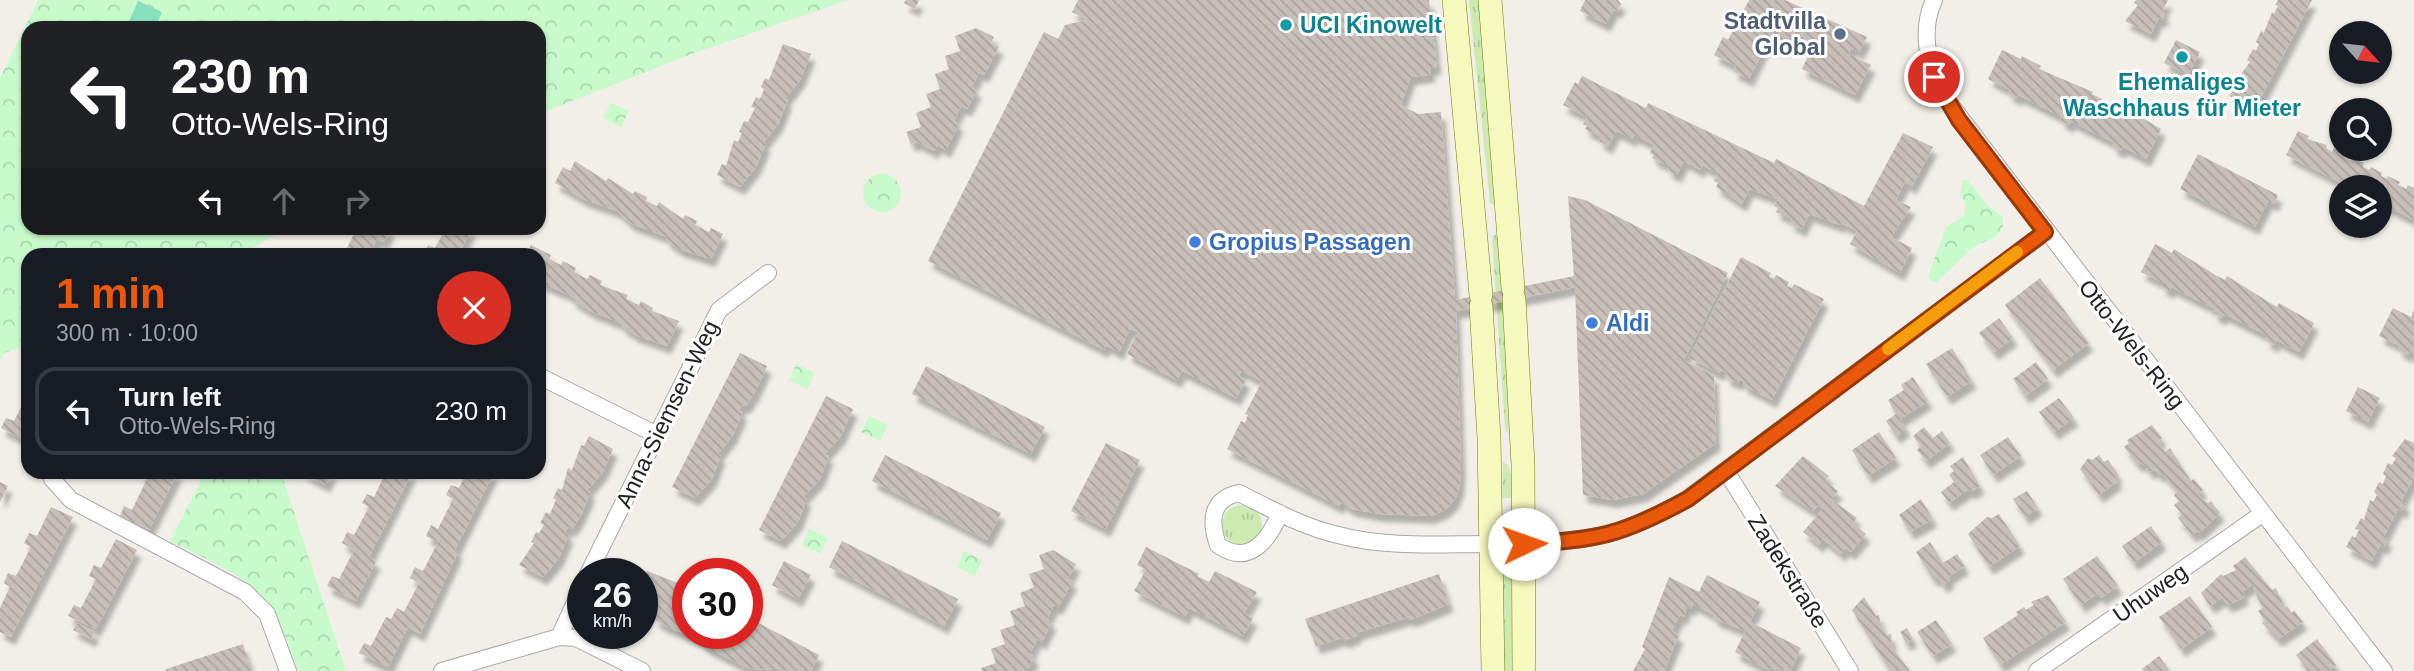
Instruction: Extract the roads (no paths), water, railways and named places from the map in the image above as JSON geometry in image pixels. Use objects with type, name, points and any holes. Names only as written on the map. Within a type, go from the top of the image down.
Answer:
[{"type":"main road","points":[[1454,0],[1481,300],[1489,438],[1493,671]]},
{"type":"main road","points":[[1490,0],[1514,294],[1524,544],[1524,671]]},
{"type":"main road","points":[[1489,544],[1524,544]]},
{"type":"street","name":"Otto-Wels-Ring","points":[[1934,0],[1926,31],[1928,63],[1940,92],[2384,671]]},
{"type":"street","points":[[1524,544],[1580,541],[1615,534],[1660,514],[1726,471],[2045,232]]},
{"type":"street","name":"Anna-Siemsen-Weg","points":[[596,558],[719,310],[768,273]]},
{"type":"street","points":[[546,380],[657,435]]},
{"type":"street","name":"Zadekstraße","points":[[1726,471],[1850,671]]},
{"type":"street","points":[[52,479],[71,500],[245,592],[267,614],[288,671]]},
{"type":"street","points":[[1280,513],[1269,536],[1260,546],[1241,554],[1226,551],[1218,545],[1211,520],[1216,505],[1229,495],[1239,493],[1328,533],[1378,543],[1489,544]]},
{"type":"street","name":"Uhuweg","points":[[2036,671],[2262,514]]},
{"type":"street","points":[[559,637],[567,619]]},
{"type":"street","points":[[442,671],[559,637],[576,638],[642,671]]},
{"type":"place","name":"UCI Kinowelt","points":[[1286,25]]},
{"type":"place","name":"Stadtvilla Global","points":[[1840,34]]},
{"type":"place","name":"Ehemaliges Waschhaus für Mieter","points":[[2182,57]]},
{"type":"place","name":"Gropius Passagen","points":[[1195,242]]},
{"type":"place","name":"Aldi","points":[[1592,323]]}]
